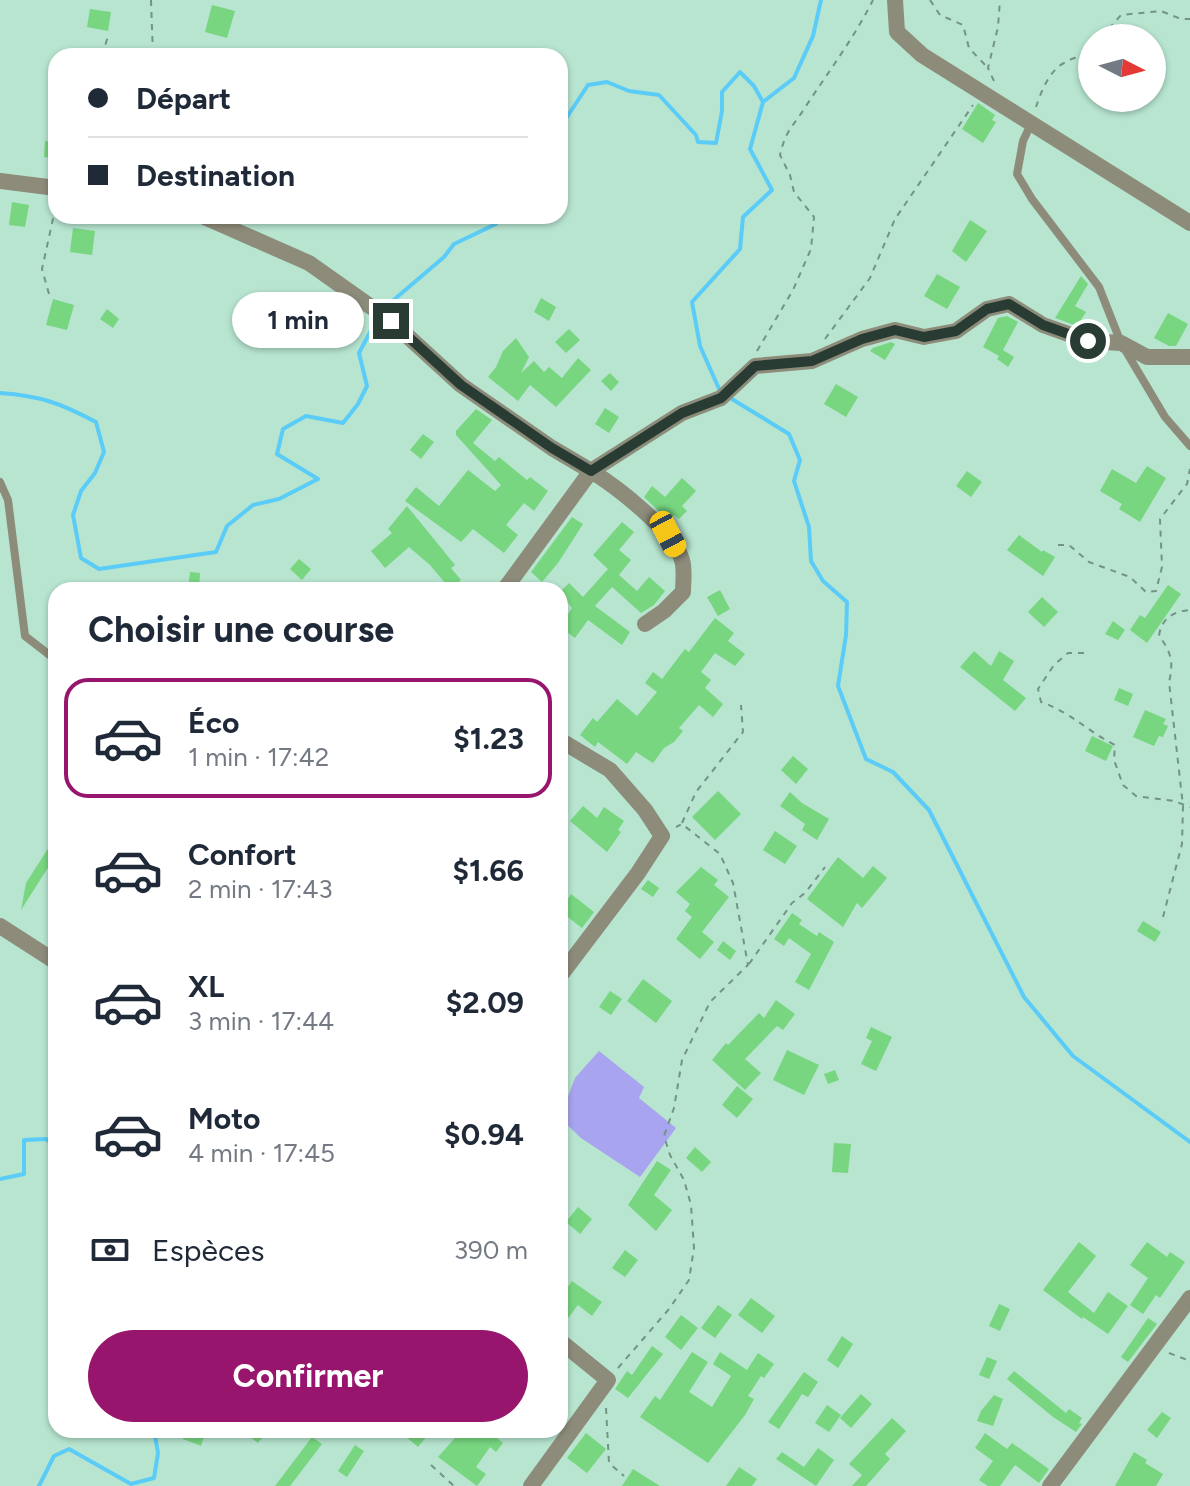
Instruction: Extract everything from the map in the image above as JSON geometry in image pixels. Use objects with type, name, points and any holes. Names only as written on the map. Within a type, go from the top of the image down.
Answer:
[{"type":"street","points":[[895,0],[897,32],[922,55],[987,87],[1031,124],[1190,223]]},
{"type":"street","points":[[0,181],[48,187]]},
{"type":"street","points":[[220,224],[309,263],[391,321],[461,385],[552,448],[611,483],[668,534],[682,560],[683,592],[645,624]]},
{"type":"street","points":[[510,582],[591,471],[682,413],[727,394],[755,366],[812,361],[862,339],[895,330],[924,337],[956,331],[987,309],[1009,304],[1043,325],[1088,341],[1121,343],[1147,357],[1190,357]]},
{"type":"street","points":[[568,745],[610,770],[645,810],[662,836],[568,965]]},
{"type":"street","points":[[0,926],[48,957]]},
{"type":"street","points":[[1050,1486],[1190,1298]]},
{"type":"street","points":[[568,1348],[606,1383],[568,1435]]},
{"type":"street","points":[[531,1486],[566,1438]]},
{"type":"lane","points":[[1031,124],[1023,141],[1017,174],[1032,199],[1099,287],[1121,343],[1165,417],[1190,446]]},
{"type":"lane","points":[[0,482],[8,500],[25,636],[48,654]]},
{"type":"path","points":[[151,0],[153,48]]},
{"type":"path","points":[[754,356],[793,290],[811,249],[814,217],[794,192],[780,155],[786,132],[858,30],[873,0]]},
{"type":"path","points":[[930,0],[940,15],[963,25],[969,48],[988,68]]},
{"type":"path","points":[[822,342],[870,278],[895,219],[987,87],[1000,0]]},
{"type":"path","points":[[1113,24],[1121,15],[1161,11],[1190,19]]},
{"type":"path","points":[[104,48],[108,36]]},
{"type":"path","points":[[1031,124],[1050,75],[1064,62],[1078,58]]},
{"type":"path","points":[[49,294],[42,269],[52,224]]},
{"type":"path","points":[[1058,545],[1069,545],[1089,562],[1130,577],[1146,592],[1156,591],[1162,567],[1160,519],[1187,484],[1190,469]]},
{"type":"path","points":[[1163,917],[1182,844],[1183,806],[1169,682],[1172,668],[1169,648],[1159,636],[1160,624],[1170,615],[1190,610]]},
{"type":"path","points":[[1084,653],[1068,653],[1054,665],[1038,689],[1041,702],[1063,710],[1115,745],[1114,760],[1123,785],[1136,796],[1174,801],[1190,807]]},
{"type":"path","points":[[662,836],[682,824],[696,792],[743,732],[741,705]]},
{"type":"path","points":[[682,824],[720,854],[733,883],[748,965]]},
{"type":"path","points":[[624,1476],[609,1463],[606,1383],[669,1309],[689,1280],[694,1248],[691,1205],[664,1136],[674,1108],[682,1060],[710,1002],[748,965],[792,903],[805,893],[825,867]]},
{"type":"path","points":[[1153,1348],[1190,1361]]},
{"type":"path","points":[[431,1465],[454,1486]]},
{"type":"shaded area","points":[[599,1051],[644,1087],[639,1098],[676,1128],[640,1177],[581,1138],[568,1126],[568,1097],[575,1078]]},
{"type":"building","points":[[212,5],[235,11],[227,38],[205,32]]},
{"type":"building","points":[[90,9],[111,12],[108,31],[87,27]]},
{"type":"building","points":[[978,103],[995,115],[992,120],[996,122],[983,143],[962,129]]},
{"type":"building","points":[[45,141],[48,141],[48,157],[44,157]]},
{"type":"building","points":[[12,202],[29,205],[25,227],[9,225]]},
{"type":"building","points":[[970,220],[987,231],[966,262],[952,251]]},
{"type":"building","points":[[73,228],[95,231],[92,255],[70,252]]},
{"type":"building","points":[[937,274],[960,287],[947,309],[924,296]]},
{"type":"building","points":[[1081,276],[1088,284],[1075,306],[1086,312],[1077,326],[1055,318]]},
{"type":"building","points":[[541,298],[556,307],[549,321],[534,312]]},
{"type":"building","points":[[53,299],[74,305],[67,330],[46,325]]},
{"type":"building","points":[[107,309],[119,319],[113,328],[100,319]]},
{"type":"building","points":[[1168,313],[1188,324],[1176,346],[1154,338]]},
{"type":"building","points":[[1007,316],[1018,322],[1003,350],[1014,357],[1008,367],[997,359],[999,356],[983,347],[998,318]]},
{"type":"building","points":[[569,329],[580,340],[566,353],[555,342]]},
{"type":"building","points":[[516,338],[529,357],[521,373],[534,361],[544,372],[549,367],[562,378],[578,358],[591,370],[556,407],[530,385],[518,401],[488,377],[503,351]]},
{"type":"building","points":[[891,342],[895,344],[885,360],[870,351],[873,348]]},
{"type":"building","points":[[610,373],[619,382],[611,391],[601,381]]},
{"type":"building","points":[[836,384],[858,397],[846,417],[824,404]]},
{"type":"building","points":[[605,408],[619,417],[609,433],[595,424]]},
{"type":"building","points":[[476,409],[492,420],[473,443],[495,461],[499,457],[527,480],[530,477],[548,491],[534,511],[524,503],[506,525],[518,535],[504,553],[473,529],[461,542],[405,501],[416,487],[439,506],[468,470],[495,491],[501,485],[456,435],[456,431]]},
{"type":"building","points":[[423,434],[434,442],[421,459],[410,450]]},
{"type":"building","points":[[1147,466],[1166,478],[1140,522],[1119,509],[1122,504],[1100,491],[1112,469],[1136,483]]},
{"type":"building","points":[[967,471],[982,482],[971,497],[956,486]]},
{"type":"building","points":[[682,478],[696,491],[682,506],[687,511],[679,519],[674,515],[669,521],[644,497],[652,486],[665,497]]},
{"type":"building","points":[[407,506],[455,565],[451,568],[461,580],[444,582],[409,547],[385,568],[371,551],[392,533],[388,529]]},
{"type":"building","points":[[572,517],[583,524],[542,582],[531,572]]},
{"type":"building","points":[[622,522],[634,532],[619,550],[631,560],[619,575],[637,591],[649,577],[665,591],[654,605],[641,613],[612,587],[595,606],[630,632],[622,645],[588,620],[575,638],[568,633],[568,614],[572,608],[568,603],[568,584],[583,597],[608,569],[593,555]]},
{"type":"building","points":[[1019,535],[1042,552],[1055,557],[1043,576],[1007,550]]},
{"type":"building","points":[[299,559],[311,569],[302,580],[290,569]]},
{"type":"building","points":[[190,572],[200,573],[199,582],[189,582]]},
{"type":"building","points":[[1168,585],[1181,594],[1147,643],[1130,630],[1140,615],[1145,618]]},
{"type":"building","points":[[720,590],[730,609],[718,616],[707,597]]},
{"type":"building","points":[[1042,597],[1058,612],[1044,627],[1028,612]]},
{"type":"building","points":[[715,618],[734,633],[728,641],[745,654],[735,666],[715,653],[701,672],[711,680],[705,688],[723,704],[713,717],[699,705],[679,728],[683,731],[653,763],[636,752],[627,764],[598,742],[595,747],[580,735],[593,718],[597,722],[617,699],[637,716],[657,692],[645,683],[653,672],[662,679],[685,649],[689,652]]},
{"type":"building","points":[[1113,621],[1125,630],[1118,640],[1105,634]]},
{"type":"building","points":[[974,651],[991,666],[999,651],[1014,661],[1003,680],[1026,698],[1015,711],[960,667]]},
{"type":"building","points":[[1119,688],[1133,694],[1128,706],[1114,700]]},
{"type":"building","points":[[1145,710],[1166,719],[1163,724],[1168,726],[1154,746],[1133,737]]},
{"type":"building","points":[[1092,736],[1113,746],[1106,761],[1085,751]]},
{"type":"building","points":[[793,756],[808,769],[796,784],[781,770]]},
{"type":"building","points":[[718,791],[741,814],[715,840],[692,817]]},
{"type":"building","points":[[790,792],[829,819],[817,840],[802,830],[805,824],[780,806]]},
{"type":"building","points":[[583,806],[597,818],[604,807],[624,821],[618,830],[621,832],[607,852],[570,821]]},
{"type":"building","points":[[775,831],[797,846],[785,864],[763,850]]},
{"type":"building","points":[[48,849],[48,868],[21,910],[26,883]]},
{"type":"building","points":[[838,857],[863,878],[873,866],[887,878],[862,908],[857,903],[843,927],[807,899]]},
{"type":"building","points":[[701,867],[718,880],[714,885],[729,897],[702,932],[714,942],[700,959],[676,939],[692,917],[685,911],[690,904],[676,892]]},
{"type":"building","points":[[648,880],[659,888],[653,897],[641,889]]},
{"type":"building","points":[[571,894],[594,912],[582,928],[568,917]]},
{"type":"building","points":[[792,913],[802,920],[799,924],[817,936],[819,932],[834,942],[809,990],[795,982],[811,954],[789,938],[784,946],[774,939]]},
{"type":"building","points":[[1143,921],[1161,932],[1155,942],[1137,931]]},
{"type":"building","points":[[723,941],[736,951],[730,960],[717,950]]},
{"type":"building","points":[[643,979],[672,1001],[656,1023],[627,1001]]},
{"type":"building","points":[[610,991],[622,999],[611,1015],[599,1007]]},
{"type":"building","points":[[776,1000],[795,1014],[783,1030],[777,1026],[745,1059],[761,1073],[745,1090],[712,1060],[759,1013],[764,1018]]},
{"type":"building","points":[[871,1027],[892,1037],[876,1071],[861,1064],[872,1041],[866,1038]]},
{"type":"building","points":[[787,1050],[819,1065],[804,1095],[773,1080]]},
{"type":"building","points":[[835,1070],[839,1080],[828,1084],[824,1074]]},
{"type":"building","points":[[737,1086],[753,1099],[737,1118],[722,1105]]},
{"type":"building","points":[[834,1143],[851,1144],[848,1173],[832,1172]]},
{"type":"building","points":[[695,1147],[711,1162],[702,1172],[686,1158]]},
{"type":"building","points":[[657,1161],[671,1170],[654,1195],[672,1210],[656,1231],[628,1205]]},
{"type":"building","points":[[578,1207],[592,1219],[580,1234],[568,1224]]},
{"type":"building","points":[[1079,1242],[1096,1256],[1068,1292],[1094,1313],[1108,1292],[1128,1306],[1108,1334],[1043,1290]]},
{"type":"building","points":[[1147,1242],[1167,1257],[1170,1252],[1185,1262],[1160,1298],[1156,1295],[1143,1314],[1130,1305],[1148,1278],[1130,1265]]},
{"type":"building","points":[[625,1250],[638,1260],[625,1277],[612,1268]]},
{"type":"building","points":[[572,1281],[602,1302],[592,1316],[578,1305],[568,1318],[568,1287]]},
{"type":"building","points":[[751,1298],[775,1316],[762,1333],[738,1315]]},
{"type":"building","points":[[999,1304],[1010,1309],[1000,1331],[989,1326]]},
{"type":"building","points":[[718,1305],[732,1315],[715,1338],[701,1328]]},
{"type":"building","points":[[681,1315],[698,1328],[681,1350],[665,1337]]},
{"type":"building","points":[[1148,1318],[1157,1324],[1128,1362],[1121,1357]]},
{"type":"building","points":[[842,1336],[853,1344],[838,1368],[827,1360]]},
{"type":"building","points":[[652,1346],[663,1354],[628,1398],[615,1389],[627,1371],[632,1375]]},
{"type":"building","points":[[692,1352],[708,1362],[689,1392],[712,1407],[731,1376],[713,1364],[720,1352],[747,1370],[758,1353],[774,1364],[764,1378],[761,1376],[748,1396],[754,1399],[745,1415],[708,1463],[640,1417],[655,1396],[660,1400]]},
{"type":"building","points":[[987,1357],[997,1361],[989,1379],[979,1375]]},
{"type":"building","points":[[1014,1371],[1066,1413],[1069,1409],[1082,1418],[1076,1432],[1007,1379]]},
{"type":"building","points":[[804,1372],[818,1382],[808,1397],[802,1394],[779,1429],[768,1422]]},
{"type":"building","points":[[861,1394],[872,1404],[851,1428],[840,1418]]},
{"type":"building","points":[[994,1395],[1003,1399],[993,1426],[977,1421],[981,1411]]},
{"type":"building","points":[[827,1405],[841,1415],[829,1432],[815,1423]]},
{"type":"building","points":[[1162,1412],[1171,1418],[1157,1438],[1147,1430]]},
{"type":"building","points":[[892,1418],[906,1431],[885,1454],[890,1459],[866,1486],[852,1486],[862,1475],[849,1464]]},
{"type":"building","points":[[586,1433],[606,1449],[587,1473],[567,1458]]},
{"type":"building","points":[[985,1433],[1007,1449],[1012,1443],[1049,1469],[1039,1483],[1015,1465],[1000,1486],[988,1486],[979,1480],[993,1461],[975,1448]]},
{"type":"building","points":[[183,1438],[204,1438],[201,1446]]},
{"type":"building","points":[[311,1438],[322,1444],[290,1486],[275,1486]]},
{"type":"building","points":[[407,1438],[425,1438],[418,1447]]},
{"type":"building","points":[[455,1438],[497,1438],[503,1443],[496,1452],[490,1447],[476,1467],[486,1474],[477,1486],[438,1457]]},
{"type":"building","points":[[355,1445],[364,1451],[347,1477],[338,1471]]},
{"type":"building","points":[[818,1448],[834,1460],[816,1486],[776,1459],[782,1452],[804,1467]]},
{"type":"building","points":[[1134,1452],[1163,1474],[1156,1486],[1115,1486]]},
{"type":"building","points":[[739,1467],[757,1479],[752,1486],[726,1486]]},
{"type":"building","points":[[633,1469],[660,1486],[622,1486]]},
{"type":"waterway","points":[[720,391],[700,346],[692,302],[740,249],[743,217],[772,190],[750,149],[763,102],[794,78],[813,36],[821,0]]},
{"type":"waterway","points":[[568,115],[588,85],[607,82],[629,91],[659,95],[696,135],[698,142],[716,143],[722,92],[740,72],[754,86],[763,102]]},
{"type":"waterway","points":[[383,309],[444,257],[454,244],[496,224]]},
{"type":"waterway","points":[[0,393],[50,402],[96,422],[104,452],[95,473],[81,491],[73,515],[81,558],[99,569],[216,552],[227,526],[253,505],[279,499],[318,479],[277,454],[283,429],[306,416],[343,423],[367,386],[359,353],[378,317]]},
{"type":"waterway","points":[[727,396],[789,434],[800,460],[794,481],[809,527],[811,561],[823,581],[847,602],[846,635],[838,686],[866,759],[893,772],[929,810],[1024,997],[1073,1056],[1190,1142]]},
{"type":"waterway","points":[[0,1179],[24,1174],[24,1140],[48,1141]]},
{"type":"waterway","points":[[39,1486],[54,1456],[69,1449],[131,1484],[154,1478],[158,1453],[155,1438]]},
{"type":"route","points":[[391,321],[461,385],[591,471],[682,413],[721,398],[755,366],[812,361],[862,339],[895,330],[924,337],[956,331],[987,309],[1009,304],[1043,325],[1088,341]]}]
